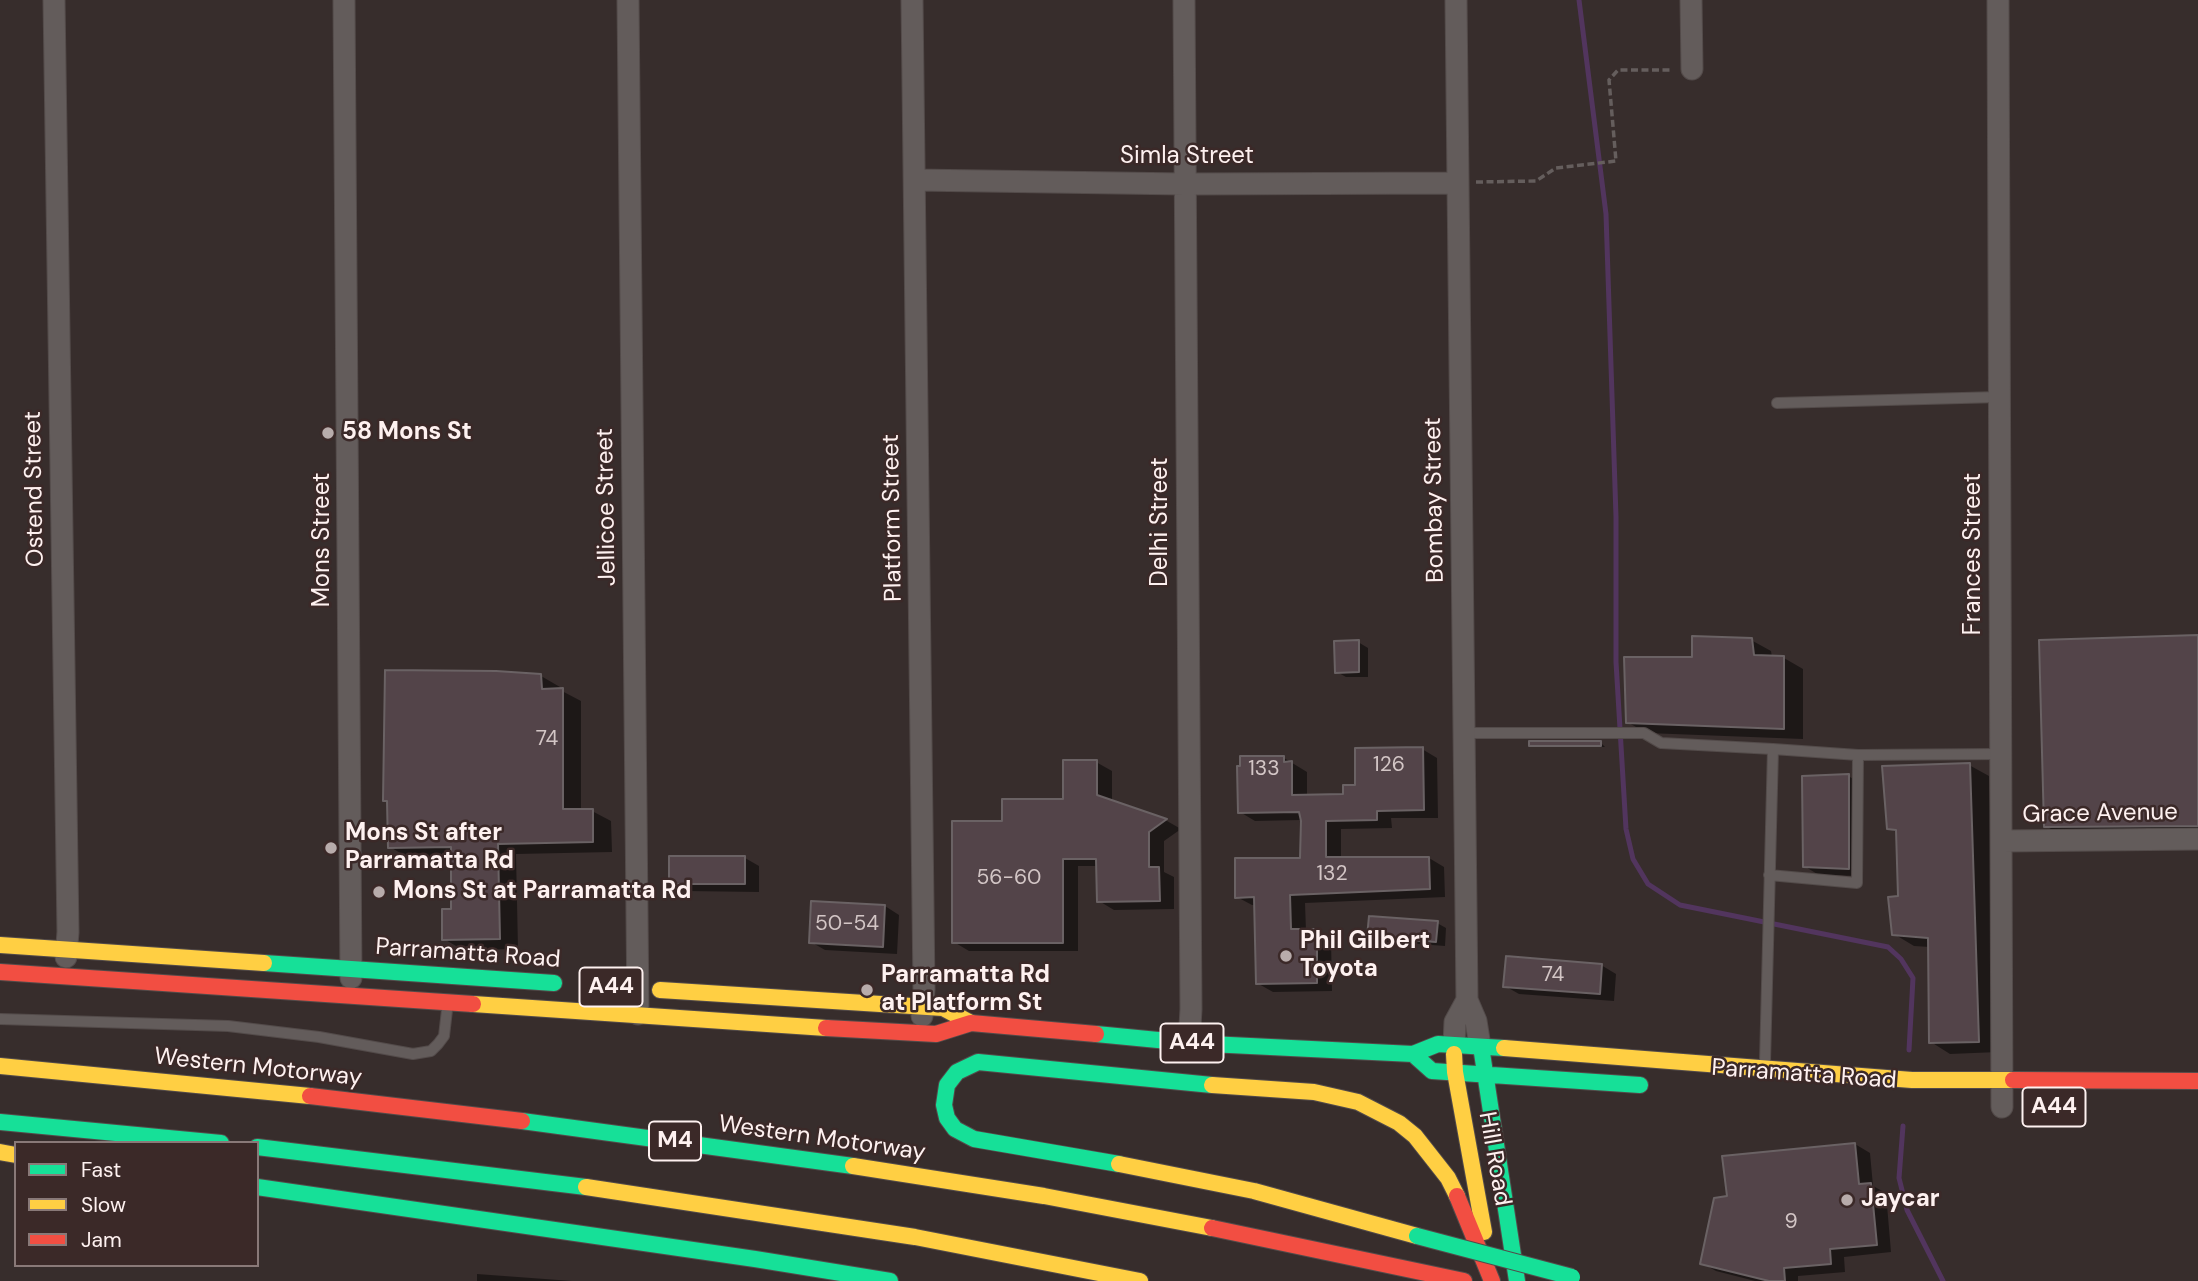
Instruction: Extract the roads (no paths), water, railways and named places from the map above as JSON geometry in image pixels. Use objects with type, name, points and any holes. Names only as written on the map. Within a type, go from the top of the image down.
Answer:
[{"type":"main road","name":"Parramatta Road","points":[[0,945],[571,984]]},
{"type":"main road","name":"Parramatta Road","points":[[0,972],[921,1034],[936,1034],[971,1023],[1189,1043],[1413,1054],[1438,1044],[1480,1046],[1912,1080],[2198,1081]]},
{"type":"main road","name":"Parramatta Road","points":[[632,989],[943,1008],[971,1023]]},
{"type":"main road","name":"Hill Road","points":[[1454,1045],[1455,1072],[1492,1281]]},
{"type":"main road","name":"Hill Road","points":[[1480,1046],[1517,1281]]},
{"type":"main road","name":"Parramatta Road","points":[[1413,1054],[1432,1071],[1651,1086]]},
{"type":"main road","points":[[1492,1281],[1460,1203],[1448,1178],[1429,1151],[1399,1123],[1358,1102],[1314,1092],[1164,1081],[990,1062],[967,1066],[957,1072],[947,1085],[944,1105],[947,1118],[955,1129],[965,1136],[985,1142],[1140,1168],[1254,1191],[1417,1236],[1578,1279]]},
{"type":"main road","name":"Western Motorway","points":[[0,1066],[220,1086],[503,1118],[859,1167],[1058,1198],[1261,1237],[1464,1281]]},
{"type":"main road","points":[[0,1122],[200,1141]]},
{"type":"main road","name":"M4","points":[[259,1147],[616,1191],[915,1237],[1140,1281]]},
{"type":"main road","points":[[259,1187],[890,1281]]},
{"type":"street","name":"Ostend Street","points":[[54,0],[67,949],[64,976]]},
{"type":"street","name":"Mons Street","points":[[344,0],[352,969],[350,996]]},
{"type":"street","name":"Jellicoe Street","points":[[628,0],[632,989],[638,1014]]},
{"type":"street","name":"Platform Street","points":[[912,0],[923,1006],[921,1034]]},
{"type":"street","name":"Delhi Street","points":[[1184,0],[1191,995],[1189,1043]]},
{"type":"street","name":"Bombay Street","points":[[1456,0],[1467,1000],[1476,1021],[1480,1046]]},
{"type":"street","points":[[1691,0],[1692,69]]},
{"type":"street","name":"Frances Street","points":[[1997,0],[2003,1107]]},
{"type":"street","name":"Simla Street","points":[[915,180],[1185,184],[1458,183]]},
{"type":"street","name":"Grace Avenue","points":[[2002,841],[2198,839]]},
{"type":"street","name":"Bombay Street","points":[[1454,1045],[1455,1021],[1467,1000]]},
{"type":"lane","points":[[1777,403],[1999,397]]},
{"type":"lane","points":[[1463,733],[1644,733],[1661,743],[1858,755],[2001,754]]},
{"type":"lane","points":[[1765,1069],[1773,749]]},
{"type":"lane","points":[[1769,875],[1857,883],[1858,755]]},
{"type":"lane","points":[[0,1019],[228,1026],[319,1037],[414,1054],[431,1051],[444,1036],[449,975]]},
{"type":"waterway","points":[[1579,0],[1606,214],[1616,517],[1616,662],[1626,829],[1633,859],[1648,884],[1680,905],[1888,947],[1901,959],[1913,978],[1909,1050]]},
{"type":"waterway","points":[[1903,1126],[1899,1178],[1907,1210],[1943,1281]]},
{"type":"place","name":"58 Mons St","points":[[328,433]]},
{"type":"place","name":"Mons St after Parramatta Rd","points":[[331,848]]},
{"type":"place","name":"Mons St at Parramatta Rd","points":[[379,892]]},
{"type":"place","name":"Phil Gilbert Toyota","points":[[1286,956]]},
{"type":"place","name":"Parramatta Rd at Platform St","points":[[867,990]]},
{"type":"place","name":"Jaycar","points":[[1847,1200]]}]
